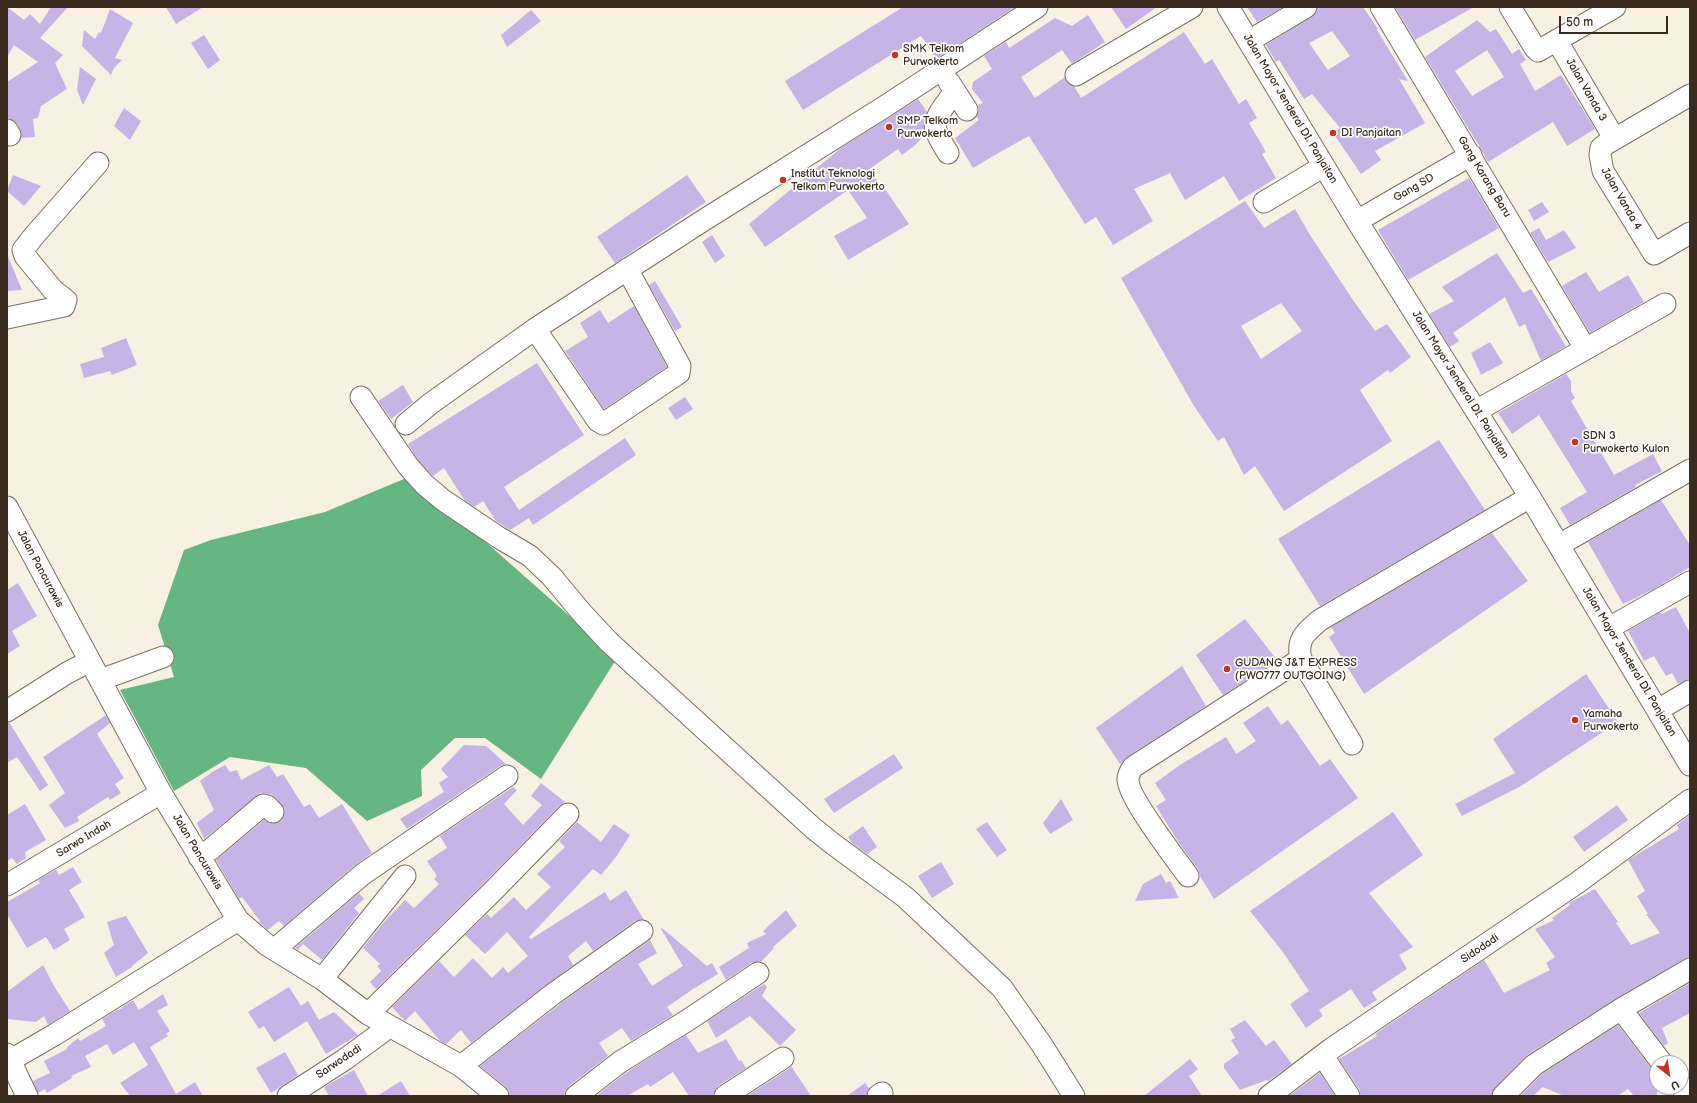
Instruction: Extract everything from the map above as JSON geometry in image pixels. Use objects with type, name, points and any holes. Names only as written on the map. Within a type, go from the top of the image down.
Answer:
[{"type":"street","points":[[406,424],[430,404],[535,329],[704,220],[884,107],[1037,7]]},
{"type":"street","points":[[1076,75],[1192,7]]},
{"type":"street","name":"Jalan Mayor Jenderal DI. Panjaitan","points":[[1228,7],[1357,221],[1530,497],[1690,765]]},
{"type":"street","points":[[1249,41],[1306,7]]},
{"type":"street","name":"Gang Karang Baru","points":[[1381,7],[1585,348]]},
{"type":"street","points":[[1510,7],[1535,48],[1540,51],[1615,7]]},
{"type":"street","name":"Jalan Vanda 3","points":[[1557,41],[1614,138]]},
{"type":"street","points":[[940,70],[967,110]]},
{"type":"street","points":[[948,153],[935,125],[938,117],[956,92]]},
{"type":"street","name":"Jalan Vanda 4","points":[[1690,95],[1614,138],[1602,148],[1600,163],[1603,171],[1654,254],[1690,233]]},
{"type":"street","name":"Gang SD","points":[[1357,221],[1471,156]]},
{"type":"street","points":[[7,318],[48,308],[64,306],[66,300],[53,290],[25,256],[23,250],[98,163]]},
{"type":"street","points":[[1264,202],[1324,166]]},
{"type":"street","points":[[535,329],[598,421],[603,424],[678,373],[680,366],[627,269]]},
{"type":"street","points":[[1476,411],[1665,304]]},
{"type":"street","points":[[361,397],[408,466],[424,484],[443,500],[530,556],[552,577],[582,614],[609,642],[647,677],[813,828],[905,897],[1002,988],[1042,1045],[1074,1096]]},
{"type":"street","points":[[1559,545],[1690,470]]},
{"type":"street","points":[[1352,744],[1300,659],[1298,649],[1301,640],[1308,630],[1320,620],[1530,497]]},
{"type":"street","name":"Jalan Pancurawis","points":[[8,511],[161,793],[238,920],[254,935],[322,979],[368,1014],[461,1066],[498,1096]]},
{"type":"street","points":[[1609,628],[1690,582]]},
{"type":"street","points":[[100,680],[163,657]]},
{"type":"street","points":[[1188,876],[1139,805],[1130,789],[1128,779],[1132,767],[1300,659]]},
{"type":"street","points":[[7,711],[67,673],[90,661]]},
{"type":"street","points":[[1658,710],[1690,691]]},
{"type":"street","points":[[275,950],[364,874],[507,776]]},
{"type":"street","name":"Sarwo Indah","points":[[7,885],[161,793]]},
{"type":"street","name":"Sidodadi","points":[[1269,1096],[1323,1056],[1566,892],[1690,800]]},
{"type":"street","points":[[199,857],[211,849],[263,805],[266,804],[273,812]]},
{"type":"street","points":[[368,1014],[494,890],[568,814]]},
{"type":"street","points":[[322,979],[405,876]]},
{"type":"street","points":[[27,1096],[9,1057],[238,920]]},
{"type":"street","points":[[461,1066],[553,994],[642,931]]},
{"type":"street","points":[[1503,1096],[1534,1066],[1621,1009],[1690,969]]},
{"type":"street","points":[[576,1096],[620,1062],[688,1020],[758,973]]},
{"type":"street","points":[[1621,1009],[1656,1055]]},
{"type":"street","name":"Sarwodadi","points":[[288,1096],[344,1060],[390,1027]]},
{"type":"street","points":[[1323,1056],[1349,1096]]},
{"type":"street","points":[[725,1096],[783,1058]]},
{"type":"green space","points":[[411,476],[617,658],[541,779],[485,738],[455,738],[421,770],[422,796],[367,821],[306,768],[230,757],[174,791],[120,690],[174,677],[158,625],[184,550],[211,540],[325,512]]},
{"type":"building","points":[[7,7],[24,20],[30,14],[40,24],[51,7],[68,7],[40,38],[63,55],[55,63],[67,89],[41,106],[38,118],[33,119],[35,137],[21,138],[20,129],[17,124],[7,117],[7,82],[38,62],[14,45],[7,57]]},
{"type":"building","points":[[166,7],[203,7],[176,24]]},
{"type":"building","points":[[903,7],[1015,7],[936,59],[921,36],[803,110],[785,81]]},
{"type":"building","points":[[1111,7],[1157,7],[1126,29]]},
{"type":"building","points":[[1247,7],[1283,7],[1257,22]]},
{"type":"building","points":[[1318,7],[1363,7],[1378,29],[1377,30],[1408,81],[1399,79],[1425,123],[1375,151],[1381,160],[1361,174],[1333,133],[1340,128],[1312,94],[1304,99],[1279,60],[1276,62],[1266,45],[1312,17],[1316,13]],"holes":[[[1332,31],[1350,56],[1328,70],[1309,43]]]},
{"type":"building","points":[[1395,7],[1474,7],[1415,40]]},
{"type":"building","points":[[110,9],[133,23],[115,58],[122,60],[114,68],[111,75],[82,46],[84,30],[95,39],[99,32],[101,33]]},
{"type":"building","points":[[531,10],[541,21],[507,47],[501,35]]},
{"type":"building","points":[[1088,15],[1105,42],[1072,64],[1062,50],[1021,77],[1035,98],[1065,77],[1066,81],[1074,86],[1081,98],[1184,32],[1205,64],[1212,59],[1239,104],[1246,99],[1257,118],[1249,123],[1266,152],[1262,154],[1276,178],[1239,201],[1224,176],[1185,200],[1170,173],[1134,189],[1153,221],[1113,245],[1096,217],[1085,224],[1029,136],[973,168],[955,138],[979,120],[977,117],[979,110],[978,105],[983,103],[972,89],[973,82],[992,69],[984,56],[1006,42],[1009,48],[1055,18],[1072,26]]},
{"type":"building","points":[[1477,20],[1490,32],[1496,29],[1512,54],[1519,49],[1526,60],[1520,64],[1535,91],[1561,75],[1595,129],[1567,146],[1553,122],[1488,162],[1425,57]],"holes":[[[1487,50],[1504,77],[1472,96],[1455,71]]]},
{"type":"building","points":[[204,35],[220,60],[208,69],[191,43]]},
{"type":"building","points":[[80,67],[96,79],[83,105],[77,90]]},
{"type":"building","points":[[918,99],[927,112],[924,123],[925,135],[902,155],[898,149],[868,170],[887,192],[909,224],[848,260],[834,236],[867,218],[848,190],[765,247],[749,224],[841,148]]},
{"type":"building","points":[[124,108],[141,121],[130,140],[114,126]]},
{"type":"building","points":[[13,175],[41,186],[24,206],[7,191]]},
{"type":"building","points":[[687,175],[706,202],[615,263],[597,237]]},
{"type":"building","points":[[1469,178],[1499,228],[1408,280],[1378,230]]},
{"type":"building","points":[[1245,201],[1264,228],[1295,209],[1310,235],[1375,331],[1387,324],[1411,357],[1390,373],[1388,370],[1360,390],[1392,441],[1284,511],[1255,466],[1244,475],[1224,437],[1218,441],[1194,406],[1121,278]],"holes":[[[1281,303],[1302,331],[1261,359],[1241,326]]]},
{"type":"building","points":[[1542,202],[1549,212],[1534,221],[1528,210]]},
{"type":"building","points":[[1539,228],[1546,240],[1564,230],[1576,248],[1548,262],[1530,233]]},
{"type":"building","points":[[712,235],[725,256],[715,263],[702,242]]},
{"type":"building","points":[[1497,253],[1523,293],[1531,289],[1566,346],[1541,361],[1525,324],[1519,327],[1505,297],[1453,333],[1459,341],[1450,347],[1429,314],[1454,301],[1442,287]]},
{"type":"building","points":[[7,254],[22,290],[7,291]]},
{"type":"building","points":[[1586,272],[1599,292],[1628,275],[1644,302],[1590,333],[1562,286]]},
{"type":"building","points":[[655,281],[682,327],[675,331],[649,285]]},
{"type":"building","points":[[634,306],[667,367],[604,409],[565,351],[588,337],[580,323],[600,310],[608,323]]},
{"type":"building","points":[[126,338],[137,365],[112,375],[110,371],[84,378],[80,364],[104,357],[101,348]]},
{"type":"building","points":[[1490,342],[1503,363],[1481,375],[1471,353]]},
{"type":"building","points":[[537,363],[584,435],[504,487],[519,510],[625,438],[636,455],[533,525],[529,518],[510,530],[496,521],[483,501],[474,507],[465,501],[444,468],[433,476],[417,459],[408,444]]},
{"type":"building","points":[[1566,374],[1571,381],[1571,391],[1575,398],[1571,401],[1614,475],[1653,454],[1662,471],[1635,485],[1636,487],[1570,525],[1560,508],[1587,492],[1539,415],[1512,434],[1498,413]]},
{"type":"building","points":[[403,385],[413,402],[391,419],[378,401]]},
{"type":"building","points":[[685,397],[693,409],[676,420],[668,408]]},
{"type":"building","points":[[1439,440],[1485,510],[1320,606],[1278,539]]},
{"type":"building","points":[[1661,500],[1690,545],[1690,567],[1654,589],[1623,604],[1588,542]]},
{"type":"building","points":[[1492,533],[1528,581],[1364,694],[1329,637],[1335,633],[1331,627]]},
{"type":"building","points":[[18,583],[37,616],[12,631],[20,646],[7,654],[7,590]]},
{"type":"building","points":[[1676,607],[1690,633],[1690,679],[1678,684],[1672,673],[1666,676],[1654,656],[1644,661],[1628,631],[1661,612],[1662,614]]},
{"type":"building","points":[[1245,619],[1277,660],[1223,695],[1196,655]]},
{"type":"building","points":[[1182,666],[1206,706],[1127,757],[1120,764],[1096,728]]},
{"type":"building","points":[[1586,674],[1618,722],[1521,786],[1462,816],[1455,804],[1515,773],[1493,739]]},
{"type":"building","points":[[1268,706],[1281,725],[1288,720],[1320,766],[1330,759],[1358,798],[1214,899],[1200,876],[1198,869],[1179,843],[1156,806],[1166,800],[1155,783],[1180,765],[1226,737],[1236,754],[1256,741],[1243,723]]},
{"type":"building","points":[[106,715],[110,723],[97,734],[124,778],[115,784],[121,793],[110,800],[108,797],[77,817],[79,821],[65,828],[49,805],[65,793],[43,757]]},
{"type":"building","points":[[9,722],[48,785],[40,791],[17,757],[7,763],[7,723]]},
{"type":"building","points":[[464,745],[486,746],[506,764],[500,766],[407,829],[400,819],[444,792],[439,783],[448,777],[441,769]]},
{"type":"building","points":[[894,754],[903,768],[834,813],[824,799]]},
{"type":"building","points":[[225,765],[230,772],[237,770],[241,780],[269,765],[277,777],[283,774],[304,807],[310,804],[319,818],[342,804],[372,853],[355,865],[284,926],[279,921],[268,930],[259,922],[260,921],[242,897],[239,899],[216,860],[264,820],[270,824],[281,821],[285,809],[275,797],[270,794],[260,793],[204,839],[197,823],[214,810],[200,781]]},
{"type":"building","points":[[541,783],[565,802],[559,806],[485,882],[376,989],[370,982],[381,971],[377,966],[380,964],[363,948],[384,922],[405,900],[414,908],[439,884],[434,879],[437,876],[427,861],[447,848],[440,836],[513,787],[517,790],[504,804],[523,825],[542,805],[531,796]]},
{"type":"building","points":[[1061,799],[1073,820],[1050,834],[1043,823]]},
{"type":"building","points":[[25,804],[46,840],[25,852],[26,858],[17,864],[12,858],[7,861],[7,815]]},
{"type":"building","points":[[1617,805],[1628,820],[1584,852],[1573,837]]},
{"type":"building","points":[[1393,812],[1423,855],[1369,893],[1413,947],[1399,955],[1407,969],[1372,992],[1377,1000],[1364,1008],[1351,989],[1319,1010],[1323,1016],[1306,1028],[1290,1004],[1309,991],[1283,952],[1250,911]]},
{"type":"building","points":[[1690,815],[1690,957],[1615,999],[1527,1055],[1495,1088],[1491,1096],[1361,1096],[1359,1089],[1339,1059],[1377,1036],[1375,1034],[1484,960],[1504,993],[1550,970],[1546,963],[1555,957],[1535,929],[1554,920],[1552,918],[1570,905],[1569,903],[1595,889],[1618,922],[1616,923],[1631,945],[1660,933],[1646,914],[1648,914],[1637,896],[1645,891],[1628,860],[1679,829],[1677,825]]},
{"type":"building","points":[[577,822],[601,842],[614,824],[630,835],[616,857],[601,875],[593,869],[529,937],[531,939],[605,892],[610,901],[626,890],[644,920],[635,921],[593,951],[586,941],[568,956],[573,965],[471,1043],[461,1030],[446,1044],[440,1041],[415,1011],[405,1021],[392,1007],[439,961],[454,977],[473,958],[492,978],[503,967],[508,973],[528,956],[507,932],[485,954],[465,935],[487,914],[491,918],[514,897],[526,910],[551,887],[537,874],[565,847],[559,841]]},
{"type":"building","points":[[987,822],[1007,850],[997,857],[976,829]]},
{"type":"building","points":[[863,826],[877,847],[867,854],[852,843],[848,837]]},
{"type":"building","points":[[941,862],[954,884],[932,898],[918,876]]},
{"type":"building","points":[[73,867],[82,882],[69,890],[85,917],[64,929],[70,940],[54,950],[46,937],[27,948],[7,914],[7,902],[40,883],[38,880],[56,870],[59,875]]},
{"type":"building","points":[[1161,874],[1166,883],[1170,881],[1179,898],[1135,901],[1143,884]]},
{"type":"building","points":[[359,893],[364,899],[354,908],[359,913],[322,960],[303,944],[298,950],[295,948]]},
{"type":"building","points":[[786,910],[797,926],[773,947],[774,948],[761,962],[751,963],[726,980],[719,967],[749,948],[747,943],[766,934],[763,931]]},
{"type":"building","points":[[126,916],[148,953],[132,967],[116,977],[104,953],[114,945],[107,922]]},
{"type":"building","points":[[662,928],[707,966],[712,963],[718,974],[667,1007],[673,1015],[631,1041],[622,1028],[599,1043],[608,1056],[569,1086],[565,1091],[564,1096],[510,1096],[506,1087],[480,1066],[560,1004],[650,940],[657,953],[638,964],[652,986],[683,966],[661,929]]},
{"type":"building","points":[[43,965],[70,1011],[48,1025],[44,1016],[36,1022],[7,1019],[7,992]]},
{"type":"building","points":[[1690,983],[1690,1013],[1662,1028],[1668,1043],[1664,1046],[1639,1013]]},
{"type":"building","points":[[764,984],[767,987],[762,996],[796,1030],[780,1046],[750,1016],[716,1038],[707,1021]]},
{"type":"building","points":[[289,987],[301,1006],[308,1001],[319,1020],[334,1012],[358,1035],[326,1054],[307,1021],[274,1042],[264,1026],[259,1029],[248,1012]]},
{"type":"building","points":[[163,994],[168,1005],[157,1011],[170,1031],[166,1034],[168,1036],[150,1047],[176,1094],[195,1082],[203,1096],[130,1096],[120,1083],[148,1065],[134,1042],[113,1055],[107,1044],[85,1056],[91,1067],[71,1076],[72,1078],[47,1093],[45,1089],[38,1093],[33,1081],[50,1073],[44,1061],[67,1049],[67,1047],[78,1038],[80,1041],[106,1026],[102,1019],[123,1008],[122,1007],[133,1000],[139,1010]]},
{"type":"building","points":[[1245,1020],[1266,1046],[1274,1040],[1292,1064],[1268,1081],[1267,1080],[1240,1090],[1224,1068],[1224,1064],[1239,1053],[1231,1040],[1235,1038],[1230,1029]]},
{"type":"building","points":[[1618,1025],[1649,1066],[1649,1095],[1657,1096],[1634,1096],[1628,1089],[1617,1096],[1564,1096],[1543,1087],[1533,1096],[1520,1096],[1542,1074]]},
{"type":"building","points":[[686,1035],[698,1053],[726,1039],[739,1061],[741,1060],[746,1068],[718,1086],[713,1096],[689,1096],[673,1072],[650,1087],[648,1084],[627,1096],[596,1096],[627,1072]]},
{"type":"building","points":[[285,1052],[298,1075],[271,1093],[256,1068]]},
{"type":"building","points":[[1190,1059],[1198,1069],[1189,1076],[1202,1096],[1144,1096]]},
{"type":"building","points":[[791,1066],[811,1096],[747,1096],[790,1068]]},
{"type":"building","points":[[354,1070],[368,1096],[329,1096],[324,1087]]},
{"type":"building","points":[[1320,1073],[1335,1096],[1289,1096]]},
{"type":"building","points":[[401,1081],[410,1096],[377,1096]]},
{"type":"building","points":[[865,1083],[869,1088],[866,1096],[847,1096]]},
{"type":"place","name":"SMK Telkom Purwokerto","points":[[895,55]]},
{"type":"place","name":"SMP Telkom Purwokerto","points":[[889,127]]},
{"type":"place","name":"DI Panjaitan","points":[[1333,133]]},
{"type":"place","name":"Institut Teknologi Telkom Purwokerto","points":[[783,180]]},
{"type":"place","name":"SDN 3 Purwokerto Kulon","points":[[1575,442]]},
{"type":"place","name":"GUDANG J&T EXPRESS (PWO777 OUTGOING)","points":[[1227,669]]},
{"type":"place","name":"Yamaha Purwokerto","points":[[1575,720]]}]
